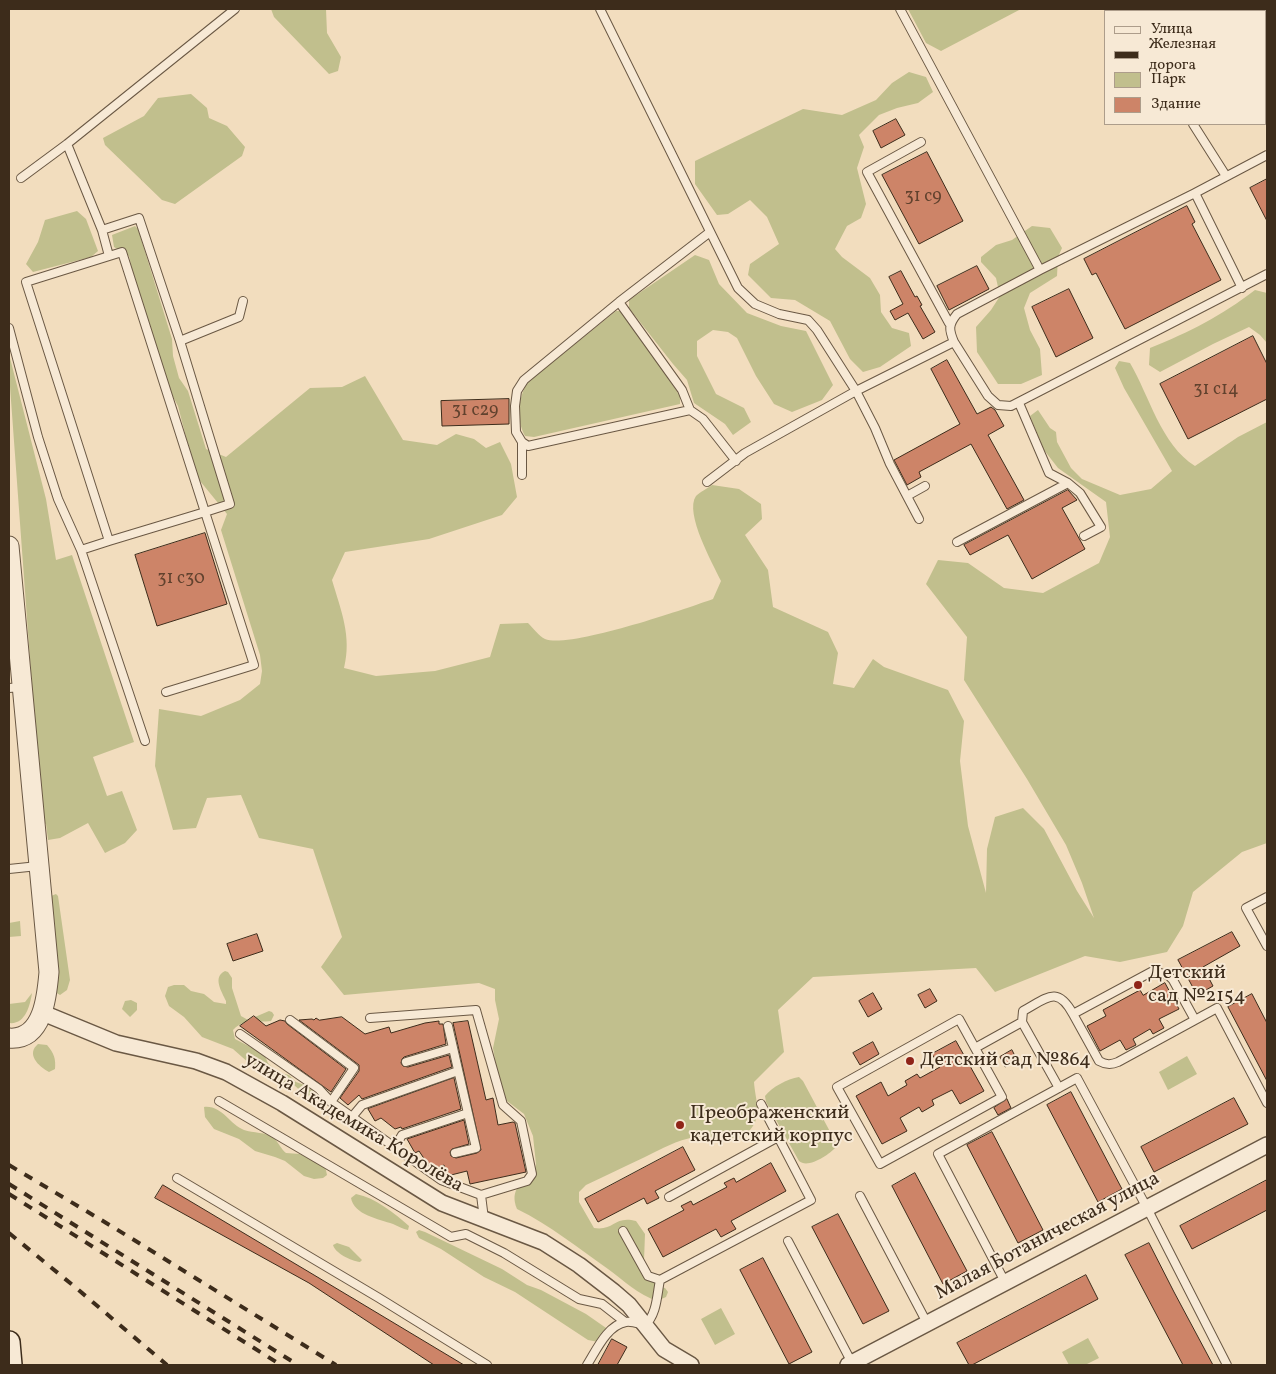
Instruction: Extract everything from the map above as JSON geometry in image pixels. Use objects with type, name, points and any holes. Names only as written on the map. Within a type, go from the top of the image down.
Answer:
[{"type":"main road","points":[[9,1342],[11,1365]]},
{"type":"street","points":[[9,546],[16,687],[49,972],[47,996],[42,1013],[36,1024],[29,1032],[20,1037],[9,1038]]},
{"type":"street","name":"улица Академика Королёва","points":[[42,1013],[116,1043],[196,1061],[226,1072],[282,1103],[442,1203],[533,1237],[563,1254],[614,1292],[629,1305],[664,1349],[691,1365]]},
{"type":"street","name":"Малая Ботаническая улица","points":[[850,1364],[870,1357],[927,1323],[1267,1145]]},
{"type":"lane","points":[[21,178],[67,144],[235,9]]},
{"type":"lane","points":[[600,9],[738,288],[756,304],[778,314],[808,320],[817,330],[856,391],[875,428],[890,464],[919,519]]},
{"type":"lane","points":[[900,9],[1040,270]]},
{"type":"lane","points":[[1195,125],[1226,176]]},
{"type":"lane","points":[[921,142],[867,172],[949,323],[949,331],[954,342],[988,396],[998,405],[1012,406],[1019,403],[1267,274]]},
{"type":"lane","points":[[67,144],[102,230],[109,256]]},
{"type":"lane","points":[[949,323],[957,314],[1040,270],[1267,155]]},
{"type":"lane","points":[[1195,192],[1242,288]]},
{"type":"lane","points":[[81,550],[230,504],[180,341],[139,218],[102,230]]},
{"type":"lane","points":[[690,410],[528,446],[522,442],[516,432],[516,391],[524,380],[619,302],[710,232]]},
{"type":"lane","points":[[110,541],[26,282],[122,252],[254,665],[166,692]]},
{"type":"lane","points":[[180,341],[238,318],[243,301]]},
{"type":"lane","points":[[619,302],[682,390],[690,410],[703,418],[736,461]]},
{"type":"lane","points":[[9,328],[38,437],[58,499],[81,550],[145,741]]},
{"type":"lane","points":[[707,482],[745,453],[856,391],[954,342]]},
{"type":"lane","points":[[1019,403],[1049,473],[1080,493],[1101,527],[1084,536]]},
{"type":"lane","points":[[522,442],[522,475]]},
{"type":"lane","points":[[957,542],[1068,484]]},
{"type":"lane","points":[[906,496],[925,486]]},
{"type":"lane","points":[[9,869],[38,866]]},
{"type":"lane","points":[[1267,897],[1246,908],[1267,946]]},
{"type":"lane","points":[[1073,1014],[1153,971],[1168,974],[1195,1020]]},
{"type":"lane","points":[[1059,1088],[1022,1022],[1024,1011],[1051,996],[1063,999],[1099,1061],[1105,1064],[1118,1062],[1217,1008],[1267,1103]]},
{"type":"lane","points":[[240,1034],[319,1089],[330,1102],[441,1180],[481,1195],[527,1181],[532,1174],[521,1121],[503,1105],[476,1010],[370,1018]]},
{"type":"lane","points":[[959,1019],[975,1048],[1002,1097],[880,1164],[837,1087],[959,1019]]},
{"type":"lane","points":[[290,1020],[354,1068],[330,1102]]},
{"type":"lane","points":[[975,1048],[1022,1022]]},
{"type":"lane","points":[[448,1026],[476,1148],[456,1153]]},
{"type":"lane","points":[[406,1062],[453,1048]]},
{"type":"lane","points":[[352,1117],[362,1104],[458,1071]]},
{"type":"lane","points":[[1005,1282],[938,1154],[1077,1078],[1147,1208],[1227,1365]]},
{"type":"lane","points":[[219,1101],[451,1237],[466,1234],[497,1249],[579,1299],[602,1304],[625,1322],[645,1325],[653,1316],[660,1280]]},
{"type":"lane","points":[[623,1230],[648,1276],[660,1280],[811,1200],[760,1104]]},
{"type":"lane","points":[[395,1147],[402,1135],[468,1113]]},
{"type":"lane","points":[[669,1197],[778,1137]]},
{"type":"lane","points":[[177,1178],[379,1298],[487,1365]]},
{"type":"lane","points":[[481,1195],[484,1219]]},
{"type":"lane","points":[[860,1196],[927,1323]]},
{"type":"lane","points":[[788,1241],[850,1364]]},
{"type":"lane","points":[[587,1365],[605,1335],[625,1322]]},
{"type":"green space","points":[[271,9],[326,9],[327,33],[341,57],[338,71],[329,74],[274,17]]},
{"type":"green space","points":[[908,9],[1021,9],[941,51],[926,43]]},
{"type":"green space","points":[[1245,9],[1246,10],[1172,10]]},
{"type":"green space","points":[[1266,29],[1267,30],[1267,96],[1266,94]]},
{"type":"green space","points":[[909,72],[926,77],[933,92],[918,103],[879,115],[859,135],[864,147],[857,168],[866,204],[861,218],[847,226],[835,249],[842,257],[870,278],[880,295],[881,312],[892,328],[909,333],[911,346],[880,367],[863,372],[850,359],[830,321],[795,300],[771,298],[748,275],[750,264],[779,244],[767,217],[750,200],[728,214],[717,215],[695,184],[695,161],[803,109],[842,115],[876,100],[892,83]]},
{"type":"green space","points":[[191,94],[207,108],[209,118],[227,126],[245,147],[242,156],[175,204],[162,200],[105,145],[103,138],[144,116],[158,98]]},
{"type":"green space","points":[[77,211],[86,219],[98,251],[91,257],[33,272],[26,264],[38,242],[45,220]]},
{"type":"green space","points":[[135,226],[138,229],[172,339],[173,356],[179,378],[188,391],[206,449],[226,457],[310,388],[342,387],[365,376],[403,440],[437,445],[456,434],[474,439],[486,448],[500,442],[511,464],[517,497],[502,515],[429,539],[345,552],[332,580],[346,634],[347,645],[344,668],[376,676],[435,671],[490,657],[500,624],[528,623],[545,639],[558,641],[628,626],[713,599],[721,581],[701,538],[693,504],[696,496],[712,485],[739,489],[761,504],[762,519],[745,535],[768,570],[773,607],[828,632],[838,653],[833,684],[854,688],[873,659],[884,667],[948,690],[964,721],[960,761],[968,826],[986,893],[987,849],[995,817],[1023,808],[1044,829],[1077,891],[1094,918],[1066,845],[1027,779],[964,680],[967,637],[926,584],[938,560],[968,563],[1004,588],[1043,593],[1099,563],[1110,537],[1106,502],[1058,468],[1044,450],[1030,416],[1038,410],[1050,428],[1056,432],[1057,442],[1071,468],[1082,479],[1120,495],[1151,489],[1172,471],[1124,388],[1115,368],[1119,361],[1130,363],[1157,419],[1173,446],[1195,466],[1238,437],[1267,422],[1267,843],[1242,852],[1193,892],[1183,926],[1167,952],[1120,962],[1085,956],[995,992],[976,968],[813,977],[778,1010],[784,1052],[754,1082],[757,1113],[754,1125],[750,1130],[744,1135],[731,1138],[688,1138],[586,1185],[579,1192],[579,1202],[594,1228],[606,1227],[619,1221],[629,1220],[636,1221],[645,1234],[644,1261],[661,1287],[665,1288],[668,1292],[666,1297],[657,1301],[644,1295],[552,1229],[517,1209],[515,1202],[516,1191],[535,1169],[536,1164],[533,1136],[524,1114],[507,1101],[500,1089],[493,1048],[499,1019],[495,989],[479,983],[344,995],[321,967],[342,937],[313,849],[259,838],[241,795],[207,798],[196,828],[173,830],[155,766],[159,709],[201,716],[240,700],[260,684],[262,671],[260,655],[221,530],[227,514],[196,476],[178,406],[168,388],[129,256],[114,247],[112,235]]},
{"type":"green space","points":[[1032,226],[1050,228],[1062,248],[1058,257],[1057,276],[1030,293],[1024,308],[1030,330],[1040,349],[1042,375],[1021,384],[998,384],[977,352],[976,327],[1000,296],[996,278],[981,262],[981,257],[996,245],[1012,240]]},
{"type":"green space","points":[[695,255],[709,260],[719,284],[747,313],[781,326],[806,331],[833,385],[822,400],[792,412],[774,404],[756,376],[737,338],[728,332],[713,330],[697,341],[697,356],[716,394],[744,408],[751,422],[733,435],[725,424],[694,403],[687,380],[629,308],[629,300]]},
{"type":"green space","points":[[1255,290],[1267,293],[1267,343],[1249,327],[1160,372],[1149,365],[1150,348],[1205,323]]},
{"type":"green space","points":[[616,311],[622,311],[680,396],[680,404],[534,437],[525,436],[520,423],[519,409],[527,383]]},
{"type":"green space","points":[[9,354],[46,499],[56,560],[72,555],[134,742],[93,757],[107,796],[122,791],[137,830],[125,843],[105,853],[88,823],[60,838],[48,840],[46,824],[42,823]]},
{"type":"green space","points":[[56,894],[58,896],[70,980],[67,990],[60,995],[55,992],[49,900],[51,896]]},
{"type":"green space","points":[[20,921],[21,936],[9,937],[9,923]]},
{"type":"green space","points":[[225,971],[232,978],[232,988],[241,1016],[248,1020],[269,1011],[274,1015],[271,1021],[246,1022],[237,1026],[233,1030],[235,1039],[264,1054],[268,1063],[277,1072],[289,1075],[296,1082],[313,1088],[314,1090],[310,1096],[304,1094],[294,1085],[281,1086],[276,1081],[266,1077],[261,1067],[250,1064],[233,1049],[202,1037],[184,1017],[169,1006],[165,996],[168,987],[174,985],[184,985],[191,991],[204,994],[214,1002],[226,1004],[219,981],[219,977]]},
{"type":"green space","points":[[32,993],[28,1009],[23,1018],[14,1023],[9,1023],[9,1004],[25,1002]]},
{"type":"green space","points":[[131,1000],[137,1003],[137,1010],[130,1017],[122,1009],[125,1001]]},
{"type":"green space","points":[[38,1044],[47,1045],[55,1059],[55,1069],[49,1072],[35,1060],[33,1052]]},
{"type":"green space","points":[[1187,1056],[1197,1074],[1168,1090],[1159,1072]]},
{"type":"green space","points":[[799,1077],[803,1081],[835,1141],[836,1147],[824,1157],[808,1163],[799,1161],[766,1102],[765,1096],[780,1084]]},
{"type":"green space","points":[[204,1107],[216,1109],[244,1130],[271,1136],[286,1153],[300,1154],[325,1166],[327,1175],[323,1178],[314,1179],[304,1176],[285,1161],[255,1151],[239,1139],[214,1129],[205,1117]]},
{"type":"green space","points":[[356,1194],[371,1199],[397,1216],[409,1226],[408,1230],[374,1218],[357,1209],[351,1198]]},
{"type":"green space","points":[[419,1230],[502,1269],[527,1285],[541,1290],[586,1314],[609,1330],[609,1340],[603,1343],[588,1340],[515,1292],[484,1277],[441,1249],[419,1238],[416,1232]]},
{"type":"green space","points":[[337,1243],[349,1247],[362,1260],[360,1262],[356,1261],[340,1254],[333,1245]]},
{"type":"green space","points":[[721,1308],[735,1334],[715,1345],[701,1319]]},
{"type":"green space","points":[[1088,1338],[1099,1358],[1085,1365],[1069,1365],[1062,1352]]},
{"type":"building","points":[[896,119],[905,135],[881,148],[873,131]]},
{"type":"building","points":[[927,152],[963,221],[919,244],[882,175]]},
{"type":"building","points":[[1267,179],[1267,221],[1250,188]]},
{"type":"building","points":[[1187,206],[1195,222],[1192,224],[1221,280],[1125,329],[1096,273],[1092,275],[1084,259]]},
{"type":"building","points":[[977,266],[989,289],[949,310],[937,286]]},
{"type":"building","points":[[901,271],[915,297],[917,296],[922,305],[920,306],[935,332],[923,339],[908,313],[895,320],[890,311],[903,304],[889,277]]},
{"type":"building","points":[[1069,289],[1093,338],[1056,357],[1032,307]]},
{"type":"building","points":[[1253,336],[1267,364],[1267,399],[1188,439],[1160,384]]},
{"type":"building","points":[[947,360],[977,414],[991,407],[995,410],[1004,426],[988,435],[1024,500],[1007,509],[971,444],[919,472],[921,477],[907,485],[894,460],[960,424],[931,369]]},
{"type":"building","points":[[509,399],[509,424],[442,426],[441,401]]},
{"type":"building","points":[[1068,490],[1077,500],[1062,508],[1085,549],[1032,579],[1008,535],[970,555],[964,545]]},
{"type":"building","points":[[205,533],[227,604],[157,626],[135,555]]},
{"type":"building","points":[[1232,932],[1240,946],[1203,967],[1213,986],[1197,995],[1178,960]]},
{"type":"building","points":[[257,934],[263,951],[233,961],[227,944]]},
{"type":"building","points":[[1165,983],[1179,1009],[1159,1019],[1164,1028],[1153,1034],[1150,1029],[1133,1039],[1136,1045],[1126,1050],[1120,1040],[1100,1051],[1087,1026],[1106,1016],[1103,1010],[1140,990],[1143,995]]},
{"type":"building","points":[[930,989],[937,1001],[925,1008],[918,995]]},
{"type":"building","points":[[873,993],[882,1009],[868,1017],[859,1001]]},
{"type":"building","points":[[1252,994],[1267,1023],[1267,1081],[1228,1007]]},
{"type":"building","points":[[254,1016],[266,1026],[280,1020],[285,1021],[346,1069],[331,1092],[240,1026]]},
{"type":"building","points":[[342,1017],[365,1034],[389,1027],[391,1033],[439,1021],[439,1024],[443,1024],[446,1044],[404,1057],[401,1063],[403,1066],[408,1067],[449,1055],[452,1067],[362,1099],[359,1095],[348,1105],[340,1098],[359,1071],[359,1065],[299,1020]]},
{"type":"building","points":[[468,1021],[486,1100],[493,1098],[498,1125],[515,1123],[526,1172],[470,1184],[467,1171],[447,1176],[444,1165],[435,1169],[427,1163],[419,1151],[415,1153],[407,1139],[464,1120],[469,1144],[452,1149],[450,1152],[451,1156],[456,1158],[477,1153],[481,1150],[453,1023]]},
{"type":"building","points":[[956,1041],[984,1091],[960,1104],[952,1090],[932,1100],[934,1105],[922,1112],[919,1107],[900,1118],[907,1131],[882,1144],[856,1096],[881,1082],[888,1096],[907,1085],[905,1081],[917,1074],[920,1078],[940,1067],[932,1054]]},
{"type":"building","points":[[873,1042],[879,1054],[860,1065],[853,1053]]},
{"type":"building","points":[[1012,1050],[1017,1060],[1005,1067],[1000,1057]]},
{"type":"building","points":[[454,1078],[461,1109],[402,1129],[401,1127],[395,1129],[381,1118],[375,1121],[368,1109]]},
{"type":"building","points":[[1071,1092],[1122,1189],[1098,1202],[1047,1105]]},
{"type":"building","points":[[1234,1098],[1248,1124],[1154,1172],[1141,1147]]},
{"type":"building","points":[[1007,1099],[1011,1108],[998,1115],[994,1108]]},
{"type":"building","points":[[992,1132],[1043,1230],[1018,1243],[967,1145]]},
{"type":"building","points":[[683,1147],[695,1170],[655,1191],[659,1198],[647,1204],[644,1198],[598,1222],[585,1199]]},
{"type":"building","points":[[771,1163],[786,1191],[731,1221],[736,1229],[721,1237],[716,1229],[663,1257],[648,1229],[684,1210],[681,1206],[691,1201],[693,1205],[727,1187],[724,1183],[734,1178],[736,1182]]},
{"type":"building","points":[[915,1173],[967,1271],[943,1284],[892,1186]]},
{"type":"building","points":[[1267,1180],[1267,1210],[1192,1249],[1180,1226]]},
{"type":"building","points":[[163,1185],[464,1365],[434,1365],[309,1283],[155,1198]]},
{"type":"building","points":[[838,1214],[889,1311],[863,1324],[812,1227]]},
{"type":"building","points":[[1149,1243],[1213,1365],[1183,1365],[1125,1255]]},
{"type":"building","points":[[763,1258],[812,1352],[789,1364],[740,1270]]},
{"type":"building","points":[[1086,1275],[1098,1299],[969,1365],[957,1343]]},
{"type":"building","points":[[612,1339],[627,1347],[617,1365],[598,1365]]},
{"type":"railway","points":[[9,1165],[336,1365]]},
{"type":"railway","points":[[9,1184],[298,1365]]},
{"type":"railway","points":[[9,1194],[281,1365]]},
{"type":"railway","points":[[9,1233],[167,1365]]},
{"type":"place","name":"Детский сад №2154","points":[[1138,985]]},
{"type":"place","name":"Детский сад №864","points":[[910,1061]]},
{"type":"place","name":"Преображенский кадетский корпус","points":[[680,1125]]}]
